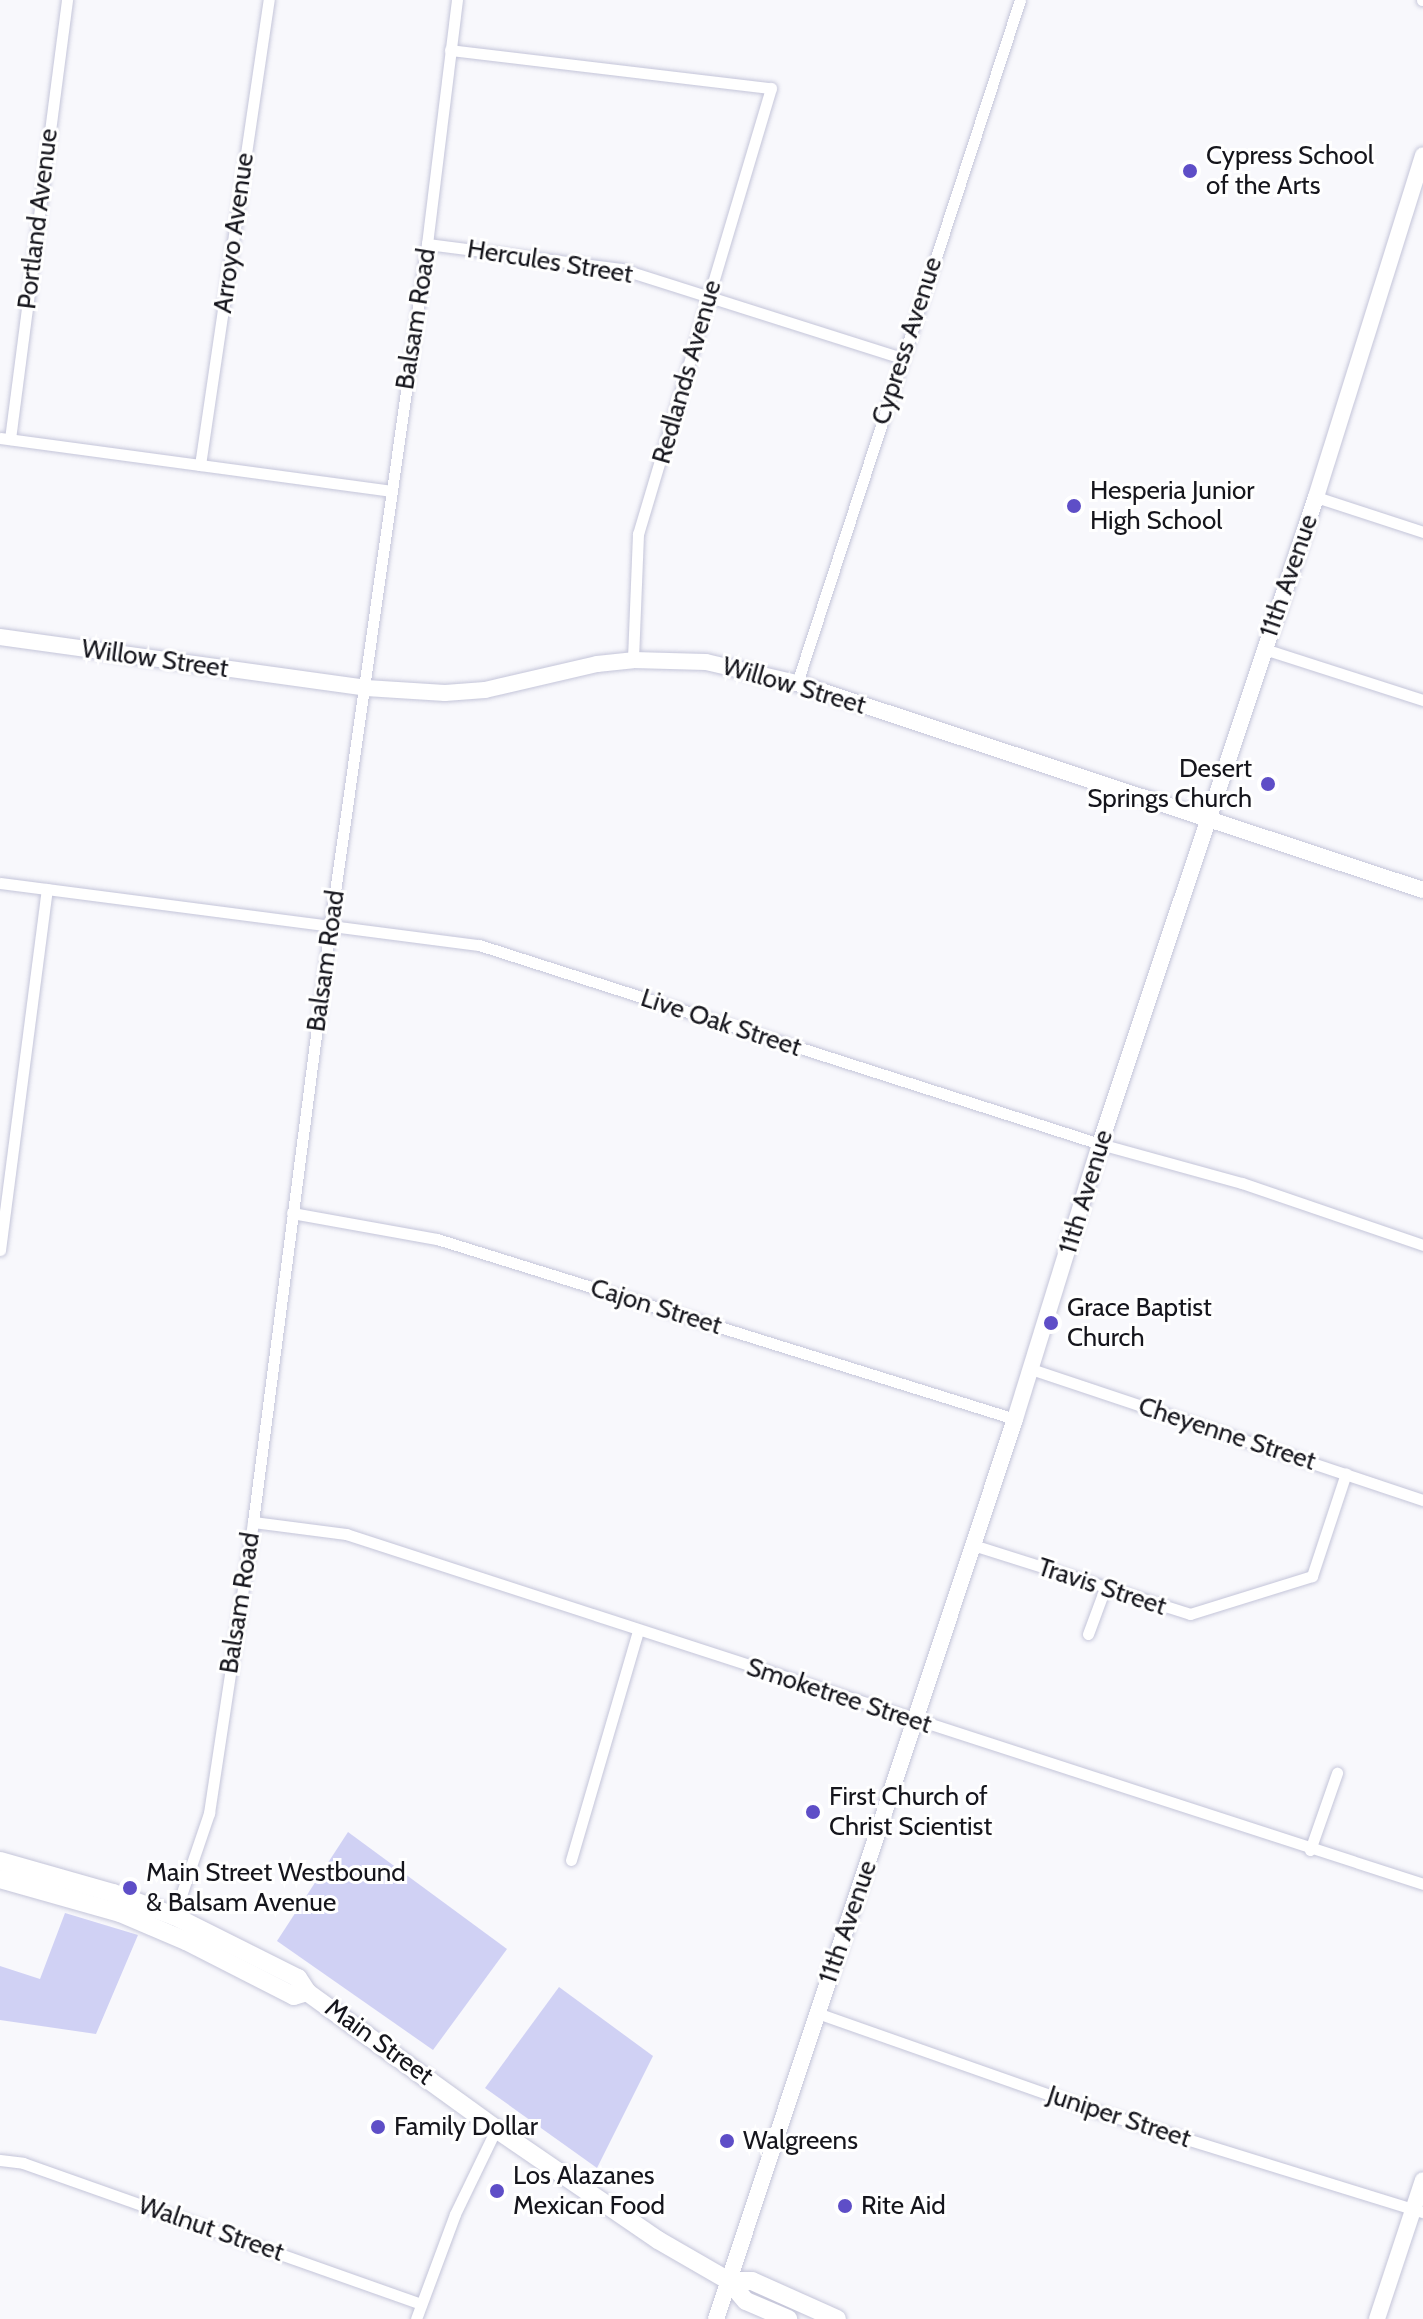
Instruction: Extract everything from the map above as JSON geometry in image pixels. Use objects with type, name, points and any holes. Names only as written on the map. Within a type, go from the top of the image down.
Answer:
[{"type":"main road","name":"11th Avenue","points":[[716,2319],[1015,1419],[1100,1144],[1316,497],[1423,155]]},
{"type":"main road","name":"Willow Street","points":[[0,637],[366,688],[466,692],[597,664],[633,660],[706,662],[797,683],[1423,890]]},
{"type":"main road","name":"Main Street","points":[[0,1861],[68,1879],[174,1916],[298,1978],[307,1992],[496,2129],[658,2240],[729,2281],[746,2301],[788,2319]]},
{"type":"main road","name":"Main Street","points":[[0,1879],[63,1895],[186,1941],[294,1996],[307,1992]]},
{"type":"main road","points":[[63,1895],[92,1898],[158,1918],[174,1916]]},
{"type":"main road","points":[[1377,2319],[1418,2210],[1423,2180]]},
{"type":"main road","name":"Main Street","points":[[729,2281],[752,2281],[837,2319]]},
{"type":"street","name":"Portland Avenue","points":[[5,438],[67,0]]},
{"type":"street","name":"Arroyo Avenue","points":[[200,465],[269,0]]},
{"type":"street","name":"Balsam Road","points":[[174,1916],[209,1813],[253,1522],[330,927],[427,244],[457,0]]},
{"type":"street","name":"Cypress Avenue","points":[[797,683],[1020,0]]},
{"type":"street","name":"Redlands Avenue","points":[[450,50],[771,88],[638,534],[633,660]]},
{"type":"street","name":"Hercules Street","points":[[427,244],[621,269],[901,358]]},
{"type":"street","points":[[5,438],[390,491]]},
{"type":"street","points":[[1316,497],[1423,532]]},
{"type":"street","points":[[1264,649],[1423,700]]},
{"type":"street","name":"Live Oak Street","points":[[0,883],[479,945],[1100,1144],[1242,1183],[1423,1245]]},
{"type":"street","points":[[0,1250],[47,889]]},
{"type":"street","name":"Cajon Street","points":[[292,1213],[437,1239],[1015,1419]]},
{"type":"street","name":"Cheyenne Street","points":[[1031,1369],[1423,1500]]},
{"type":"street","name":"Travis Street","points":[[973,1545],[1190,1614],[1312,1576],[1346,1473]]},
{"type":"street","name":"Smoketree Street","points":[[253,1522],[346,1534],[1310,1850],[1423,1884]]},
{"type":"street","points":[[1088,1634],[1105,1588]]},
{"type":"street","points":[[571,1860],[638,1631]]},
{"type":"street","points":[[1310,1850],[1337,1773]]},
{"type":"street","name":"Juniper Street","points":[[817,2013],[1096,2111],[1418,2210]]},
{"type":"street","points":[[416,2319],[455,2214],[496,2129]]},
{"type":"street","name":"Walnut Street","points":[[0,2160],[23,2163],[421,2304]]},
{"type":"shaded area","points":[[348,1832],[507,1949],[433,2050],[277,1941]]},
{"type":"shaded area","points":[[65,1913],[138,1935],[96,2034],[0,2020],[0,1966],[40,1979]]},
{"type":"shaded area","points":[[559,1987],[653,2056],[597,2168],[485,2088]]},
{"type":"place","name":"Cypress School of the Arts","points":[[1190,171]]},
{"type":"place","name":"Hesperia Junior High School","points":[[1074,506]]},
{"type":"place","name":"Desert Springs Church","points":[[1268,784]]},
{"type":"place","name":"Grace Baptist Church","points":[[1051,1323]]},
{"type":"place","name":"First Church of Christ Scientist","points":[[813,1812]]},
{"type":"place","name":"Main Street Westbound & Balsam Avenue","points":[[130,1888]]},
{"type":"place","name":"Family Dollar","points":[[378,2127]]},
{"type":"place","name":"Walgreens","points":[[727,2141]]},
{"type":"place","name":"Los Alazanes Mexican Food","points":[[497,2191]]},
{"type":"place","name":"Rite Aid","points":[[845,2206]]}]
